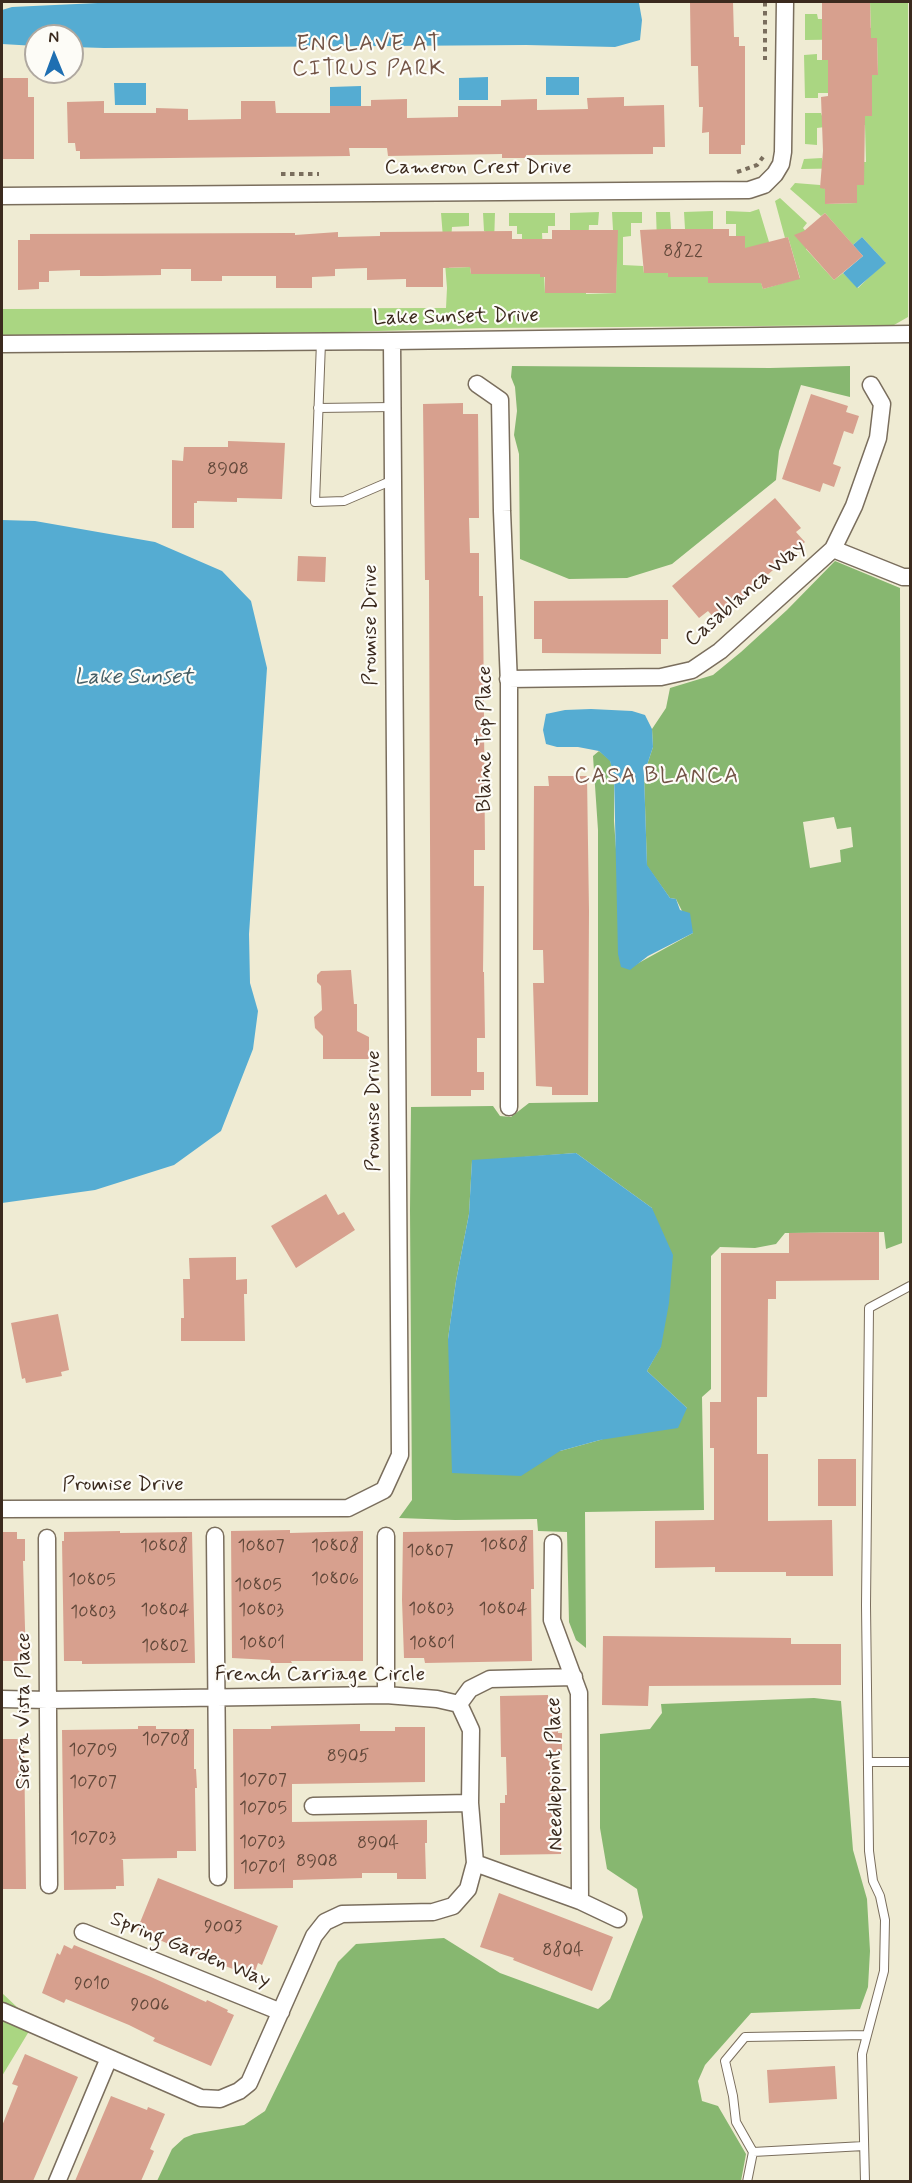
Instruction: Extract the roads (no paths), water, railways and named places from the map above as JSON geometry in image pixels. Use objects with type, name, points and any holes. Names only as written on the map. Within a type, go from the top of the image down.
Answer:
[{"type":"street","name":"Cameron Crest Drive","points":[[2,196],[749,190],[764,185],[781,164],[785,2]]},
{"type":"street","name":"Lake Sunset Drive","points":[[2,344],[910,334]]},
{"type":"street","name":"Promise Drive","points":[[2,1509],[348,1508],[384,1490],[400,1455],[392,341]]},
{"type":"street","name":"Blaine Top Place","points":[[477,384],[501,400],[501,507],[508,679],[509,1107]]},
{"type":"street","name":"Casablanca Way","points":[[508,679],[661,677],[692,670],[720,651],[833,549],[854,506],[878,438],[882,404],[872,385]]},
{"type":"street","name":"Casablanca Way","points":[[833,549],[910,578]]},
{"type":"street","points":[[215,1536],[218,1877]]},
{"type":"street","points":[[386,1536],[386,1695]]},
{"type":"street","name":"Sierra Vista Place","points":[[47,1538],[49,1885]]},
{"type":"street","name":"Needlepoint Place","points":[[553,1543],[552,1620],[579,1693],[580,1902]]},
{"type":"street","points":[[2,2011],[201,2098],[220,2099],[239,2091],[249,2083],[314,1936],[326,1922],[342,1914],[433,1912],[453,1906],[468,1889],[475,1863],[470,1803],[471,1730],[459,1704],[470,1689],[490,1679],[574,1677]]},
{"type":"street","name":"French Carriage Circle","points":[[2,1699],[386,1695],[437,1699],[459,1704]]},
{"type":"street","points":[[313,1806],[470,1803]]},
{"type":"street","points":[[475,1863],[580,1902],[618,1919]]},
{"type":"street","name":"Spring Garden Way","points":[[83,1932],[280,2012]]},
{"type":"street","points":[[57,2181],[109,2058]]},
{"type":"lane","points":[[321,342],[315,502],[344,501],[393,480]]},
{"type":"lane","points":[[318,408],[393,407]]},
{"type":"lane","points":[[865,2181],[862,2054],[884,1971],[885,1920],[880,1896],[873,1881],[869,1851],[866,1605],[869,1308],[910,1286]]},
{"type":"lane","points":[[869,1762],[910,1762]]},
{"type":"lane","points":[[747,2181],[753,2152],[736,2122],[725,2061],[745,2037],[867,2035]]},
{"type":"lane","points":[[753,2152],[864,2146]]},
{"type":"water","points":[[119,2],[636,2],[639,3],[642,20],[640,40],[615,47],[526,45],[104,48],[84,47],[84,24],[24,24],[24,45],[2,44],[2,10],[12,7]]},
{"type":"water","points":[[488,77],[488,100],[459,100],[459,78]]},
{"type":"water","points":[[546,77],[579,77],[579,95],[546,95]]},
{"type":"water","points":[[114,83],[146,83],[146,105],[115,105]]},
{"type":"water","points":[[361,86],[361,106],[330,106],[330,87]]},
{"type":"water","points":[[862,237],[886,263],[857,288],[843,273],[863,256],[853,245]]},
{"type":"water","name":"Lake Sunset","points":[[2,520],[35,521],[155,542],[222,571],[251,601],[267,668],[249,934],[250,983],[258,1011],[253,1049],[221,1131],[174,1165],[95,1190],[2,1203]]},
{"type":"water","points":[[565,710],[632,711],[645,715],[652,729],[653,747],[644,774],[647,865],[670,898],[676,899],[680,910],[690,913],[693,933],[648,956],[630,970],[621,967],[618,954],[614,775],[610,761],[599,751],[546,744],[543,730],[546,714]]},
{"type":"water","points":[[576,1153],[652,1208],[673,1255],[669,1303],[661,1347],[647,1371],[687,1408],[678,1428],[600,1440],[560,1451],[521,1476],[452,1473],[448,1339],[469,1214],[472,1160]]},
{"type":"district","name":"ENCLAVE AT CITRUS PARK","points":[[369,58]]},
{"type":"district","name":"CASA BLANCA","points":[[657,777]]}]
